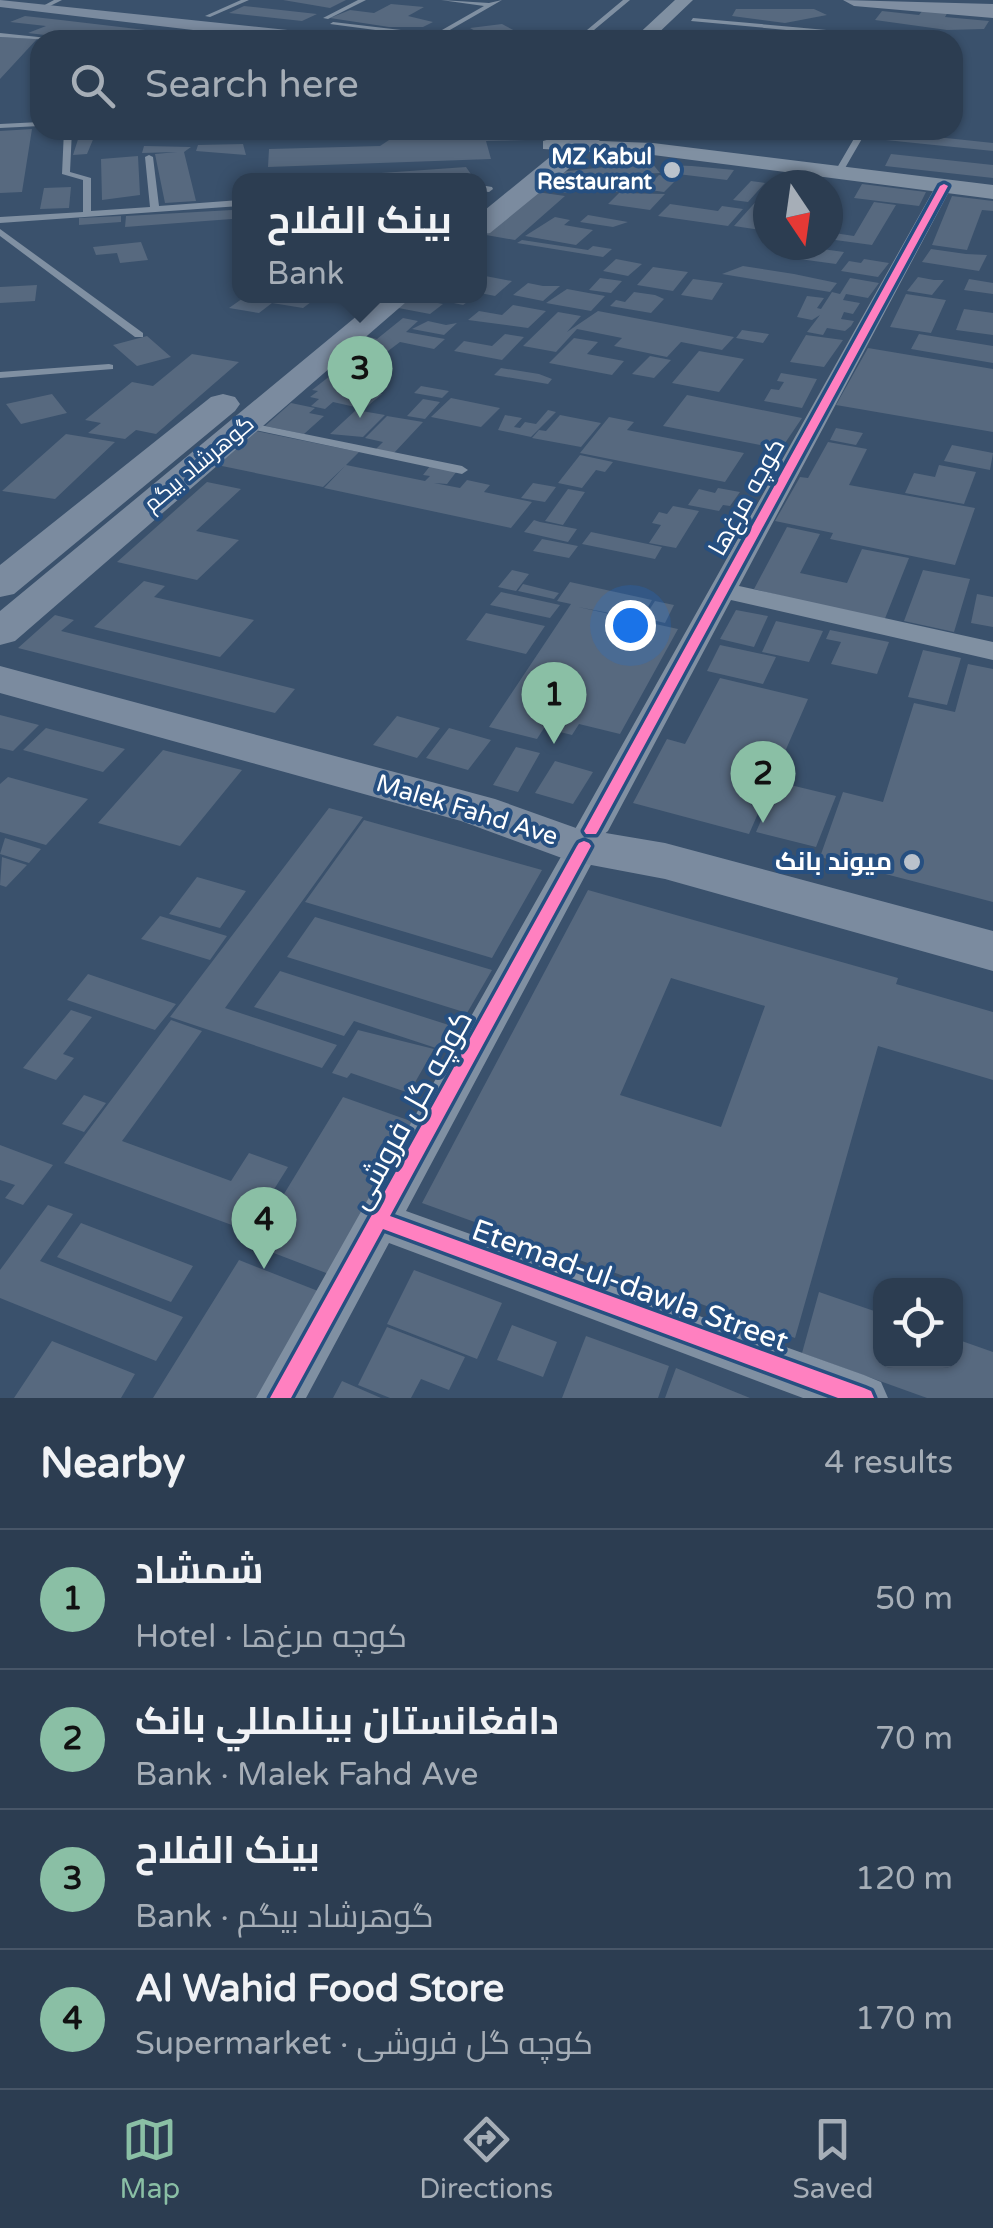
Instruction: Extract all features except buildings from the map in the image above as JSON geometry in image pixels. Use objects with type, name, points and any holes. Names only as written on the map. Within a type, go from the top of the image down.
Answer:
[{"type":"highway","points":[[854,0],[993,11]]},
{"type":"highway","points":[[950,0],[993,3]]},
{"type":"main road","points":[[0,4],[51,4],[310,30]]},
{"type":"main road","points":[[0,4],[202,30]]},
{"type":"main road","points":[[487,188],[549,140]]},
{"type":"main road","points":[[487,221],[586,141]]},
{"type":"main road","name":"گوهرشاد بیگم","points":[[0,585],[348,303]]},
{"type":"main road","name":"گوهرشاد بیگم","points":[[0,632],[390,303]]},
{"type":"main road","name":"Malek Fahd Ave","points":[[0,679],[478,810],[503,808],[588,838],[654,848],[665,861],[993,951]]},
{"type":"street","points":[[653,30],[685,0]]},
{"type":"street","points":[[639,140],[652,149]]},
{"type":"street","points":[[586,141],[815,170]]},
{"type":"street","points":[[843,174],[993,192]]},
{"type":"street","name":"کوچه مرغ‌ها","points":[[588,838],[944,186]]},
{"type":"street","points":[[721,590],[993,651]]},
{"type":"street","name":"کوچه گل فروشی","points":[[280,1398],[588,838]]},
{"type":"street","name":"Etemad-ul-dawla Street","points":[[379,1220],[864,1398]]},
{"type":"lane","points":[[208,16],[246,0]]},
{"type":"lane","points":[[326,18],[363,0]]},
{"type":"lane","points":[[444,0],[490,5]]},
{"type":"lane","points":[[446,30],[499,0]]},
{"type":"lane","points":[[590,30],[626,0]]},
{"type":"lane","points":[[693,20],[800,30]]},
{"type":"lane","points":[[751,30],[754,26]]},
{"type":"lane","points":[[0,36],[30,38]]},
{"type":"lane","points":[[0,126],[30,124]]},
{"type":"lane","points":[[68,140],[66,174],[87,178],[87,213]]},
{"type":"lane","points":[[840,170],[857,140]]},
{"type":"lane","points":[[149,157],[155,208]]},
{"type":"lane","points":[[0,220],[232,203]]},
{"type":"lane","points":[[0,232],[139,335]]},
{"type":"lane","points":[[0,375],[109,367]]},
{"type":"lane","points":[[245,425],[462,470]]},
{"type":"cycle path","points":[[591,831],[944,186]]},
{"type":"cycle path","points":[[280,1398],[584,846]]},
{"type":"cycle path","points":[[379,1220],[864,1398]]},
{"type":"place","name":"MZ Kabul Restaurant","points":[[672,170]]},
{"type":"place","name":"بینک الفلاح","points":[[360,418]]},
{"type":"place","name":"شمشاد","points":[[554,744]]},
{"type":"place","name":"دافغانستان بینلمللي بانک","points":[[763,823]]},
{"type":"place","name":"میوند بانک","points":[[912,862]]},
{"type":"place","name":"Al Wahid Food Store","points":[[264,1269]]}]
